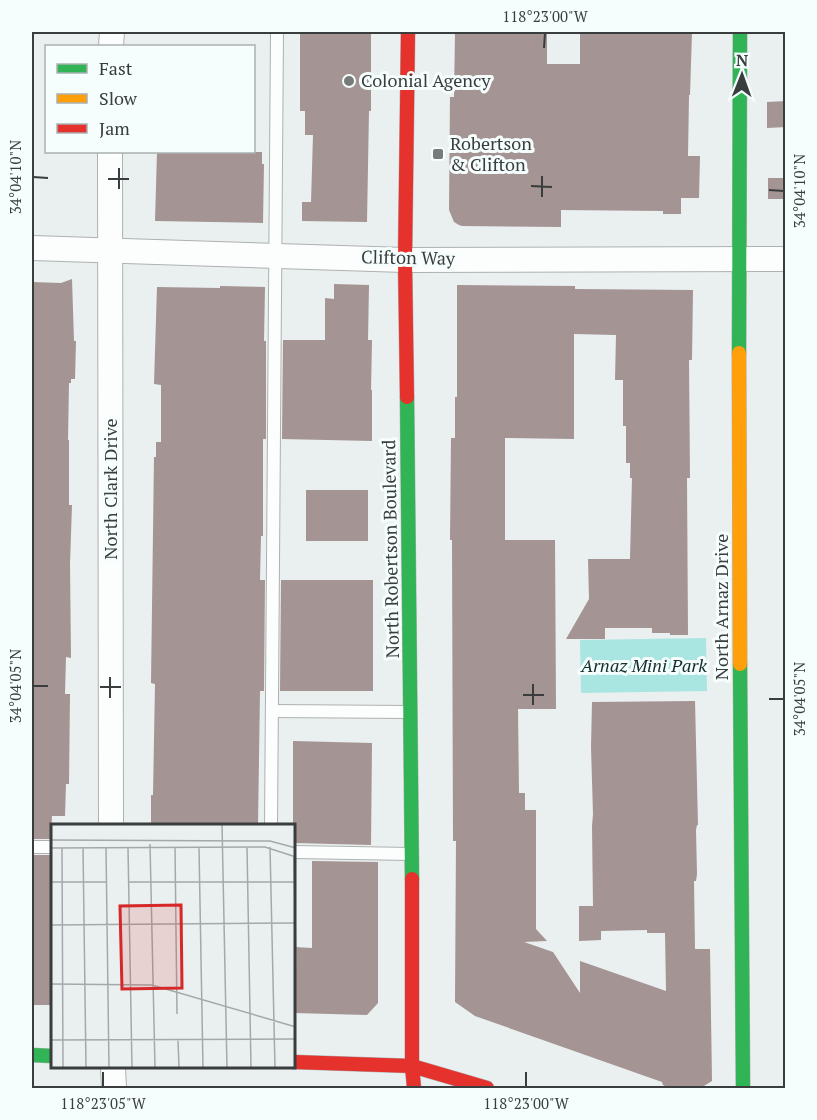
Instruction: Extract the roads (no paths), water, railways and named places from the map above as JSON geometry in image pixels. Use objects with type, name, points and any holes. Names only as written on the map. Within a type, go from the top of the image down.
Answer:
[{"type":"main road","name":"North Robertson Boulevard","points":[[408,32],[405,260],[414,1089]]},
{"type":"main road","name":"North Arnaz Drive","points":[[740,32],[738,258],[743,1089]]},
{"type":"main road","points":[[32,1055],[51,1056]]},
{"type":"main road","points":[[296,1062],[412,1066],[487,1089]]},
{"type":"street","name":"North Clark Drive","points":[[110,153],[111,824]]},
{"type":"street","name":"Clifton Way","points":[[32,248],[405,260],[786,259]]},
{"type":"street","points":[[113,1069],[114,1089]]},
{"type":"lane","points":[[271,824],[277,32]]},
{"type":"lane","points":[[272,711],[411,712]]},
{"type":"lane","points":[[32,847],[51,847]]},
{"type":"lane","points":[[296,852],[412,854]]},
{"type":"place","name":"Colonial Agency","points":[[349,81]]},
{"type":"place","name":"Robertson & Clifton","points":[[438,154]]},
{"type":"park label","name":"Arnaz Mini Park","points":[[644,666]]}]
